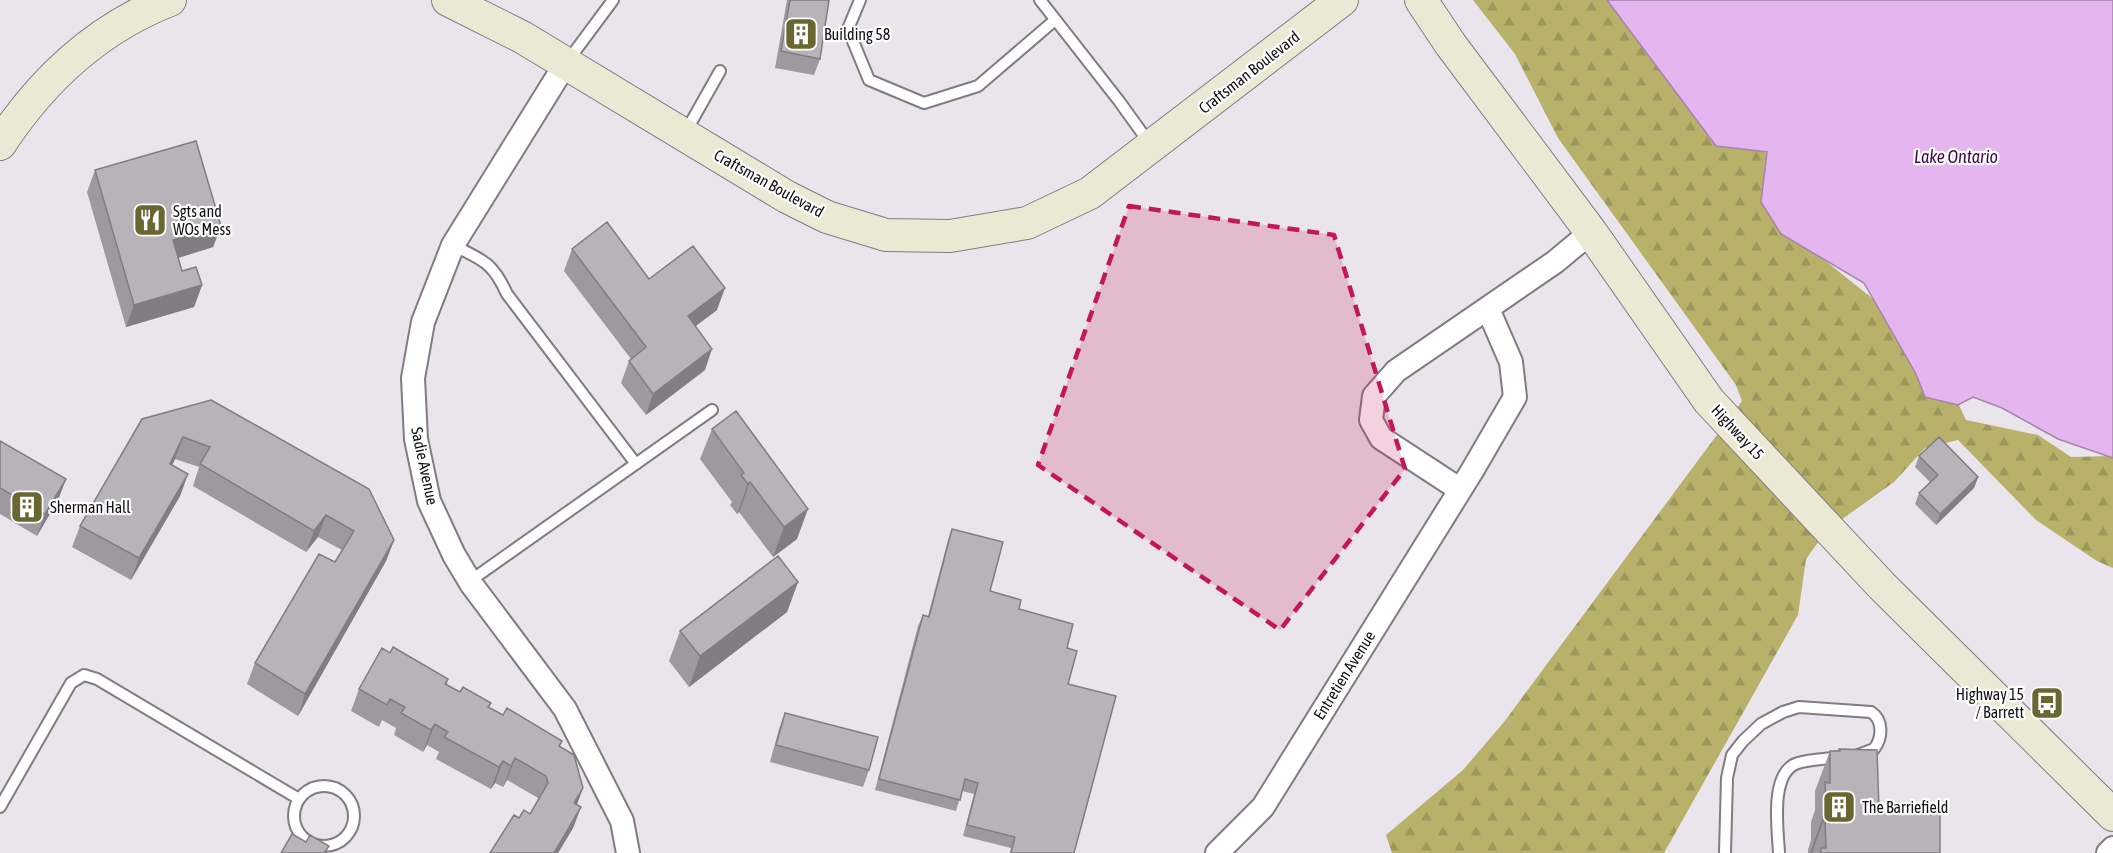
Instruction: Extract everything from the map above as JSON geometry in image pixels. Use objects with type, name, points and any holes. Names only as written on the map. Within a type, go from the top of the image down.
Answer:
[{"type":"street","points":[[0,144],[21,113],[57,72],[106,33],[156,5],[170,0]]},
{"type":"street","name":"Craftsman Boulevard","points":[[448,0],[513,32],[787,197],[827,217],[886,235],[950,236],[1027,222],[1090,193],[1342,0]]},
{"type":"street","name":"Highway 15","points":[[1421,0],[1451,45],[1590,232],[1709,401],[1882,585],[2113,815]]},
{"type":"street","name":"Sadie Avenue","points":[[566,63],[453,245],[423,322],[413,378],[416,439],[429,501],[454,555],[470,581],[565,709],[622,821],[628,853]]},
{"type":"street","points":[[1459,489],[1381,438],[1371,420],[1374,396],[1396,371],[1555,262],[1590,232]]},
{"type":"street","name":"Entretien Avenue","points":[[1217,853],[1263,807],[1515,397],[1510,362],[1488,309]]},
{"type":"street","points":[[2108,853],[2113,848]]},
{"type":"lane","points":[[566,63],[613,0]]},
{"type":"lane","points":[[860,0],[848,29],[869,80],[924,103],[978,86],[1055,20]]},
{"type":"lane","points":[[1040,0],[1152,147]]},
{"type":"lane","points":[[684,135],[720,71]]},
{"type":"lane","points":[[453,245],[489,265],[498,274],[507,294],[636,464]]},
{"type":"lane","points":[[470,581],[712,410]]},
{"type":"lane","points":[[0,807],[71,683],[84,675],[105,684],[299,799]]},
{"type":"lane","points":[[1725,853],[1727,778],[1732,755],[1743,741],[1761,724],[1783,712],[1799,707],[1871,711],[1880,722],[1880,736],[1874,749],[1850,756],[1798,763],[1782,780],[1777,798],[1779,853]]},
{"type":"lane","points":[[324,786],[333,787],[345,794],[352,804],[355,817],[352,830],[344,840],[333,846],[320,847],[309,843],[294,823],[294,811],[299,799],[314,788],[324,786]]},
{"type":"highlighted area","points":[[1129,206],[1334,235],[1405,469],[1280,630],[1038,465]]},
{"type":"green space","points":[[1473,0],[1660,0],[1717,106],[1783,170],[1808,247],[1902,322],[1950,386],[1966,420],[2038,435],[2071,457],[2113,456],[2113,568],[2097,561],[2036,520],[1958,440],[1925,448],[1894,482],[1827,530],[1806,559],[1798,615],[1664,853],[1392,853],[1386,835],[1463,770],[1504,722],[1742,401],[1736,385],[1558,138],[1515,54]]},
{"type":"water","name":"Lake Ontario","points":[[1607,0],[2113,0],[2113,458],[2058,439],[2002,408],[1973,397],[1958,405],[1925,397],[1916,374],[1864,283],[1781,234],[1761,202],[1767,152],[1716,146]]},
{"type":"building","name":"Building 58","points":[[790,0],[829,0],[820,59],[781,51]]},
{"type":"building","name":"Sgts and WOs Mess","points":[[196,141],[221,226],[173,240],[182,271],[196,267],[202,285],[134,305],[95,170]]},
{"type":"building","points":[[607,222],[649,279],[693,246],[725,288],[688,316],[712,349],[653,394],[629,361],[646,347],[572,249]]},
{"type":"building","points":[[211,400],[369,489],[394,540],[305,694],[255,663],[319,554],[335,562],[354,531],[326,515],[314,531],[200,464],[210,447],[183,437],[170,464],[188,474],[139,558],[80,526],[142,419]]},
{"type":"building","points":[[736,411],[808,509],[784,527],[750,482],[748,484],[741,475],[744,473],[712,429]]},
{"type":"building","points":[[1939,437],[1978,477],[1940,514],[1919,493],[1938,475],[1919,456]]},
{"type":"building","points":[[0,441],[66,479],[45,514],[0,488]]},
{"type":"building","points":[[952,529],[1003,542],[990,591],[1021,600],[1019,609],[1073,624],[1067,648],[1077,651],[1068,684],[1116,696],[1074,853],[1011,853],[1015,837],[967,825],[978,783],[965,779],[960,800],[879,779],[923,615],[929,617]]},
{"type":"building","points":[[778,556],[798,582],[700,656],[680,631]]},
{"type":"building","points":[[393,647],[448,679],[445,684],[460,692],[463,687],[491,703],[488,707],[503,715],[507,708],[562,741],[559,746],[574,755],[583,788],[574,803],[581,807],[554,853],[490,853],[514,815],[519,818],[524,810],[530,814],[548,783],[546,776],[515,758],[511,766],[503,761],[499,767],[444,737],[448,732],[435,724],[431,730],[401,713],[405,707],[390,699],[387,705],[359,689],[382,648],[390,653]]},
{"type":"building","points":[[785,713],[878,737],[869,770],[776,745]]},
{"type":"building","points":[[1839,749],[1877,750],[1879,809],[1940,808],[1940,853],[1821,853],[1821,848],[1826,848],[1823,809],[1826,809],[1825,782],[1830,783],[1830,751],[1840,751]]},
{"type":"building","points":[[292,834],[306,842],[310,835],[329,846],[326,853],[281,853]]},
{"type":"place","name":"Building 58","points":[[801,34]]},
{"type":"place","name":"Sgts and WOs Mess","points":[[150,220]]},
{"type":"place","name":"Sherman Hall","points":[[27,507]]},
{"type":"place","name":"Highway 15 / Barrett","points":[[2047,703]]},
{"type":"place","name":"The Barriefield","points":[[1839,807]]}]
